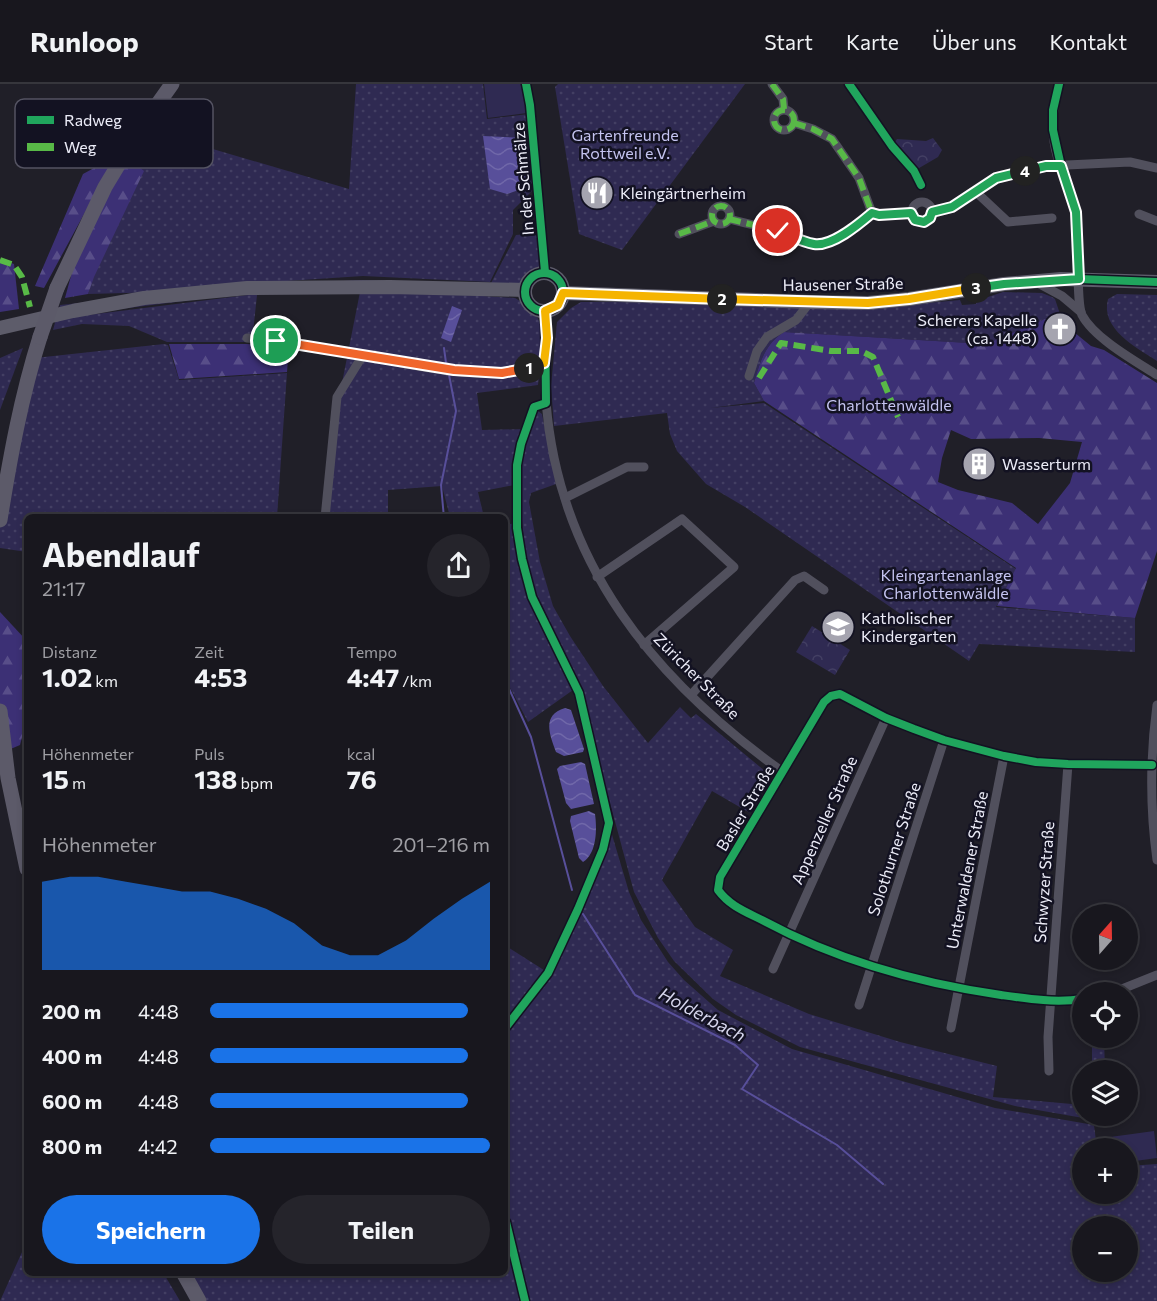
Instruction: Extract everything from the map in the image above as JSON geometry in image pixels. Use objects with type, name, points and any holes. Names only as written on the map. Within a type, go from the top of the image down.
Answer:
[{"type":"main road","points":[[161,99],[172,84]]},
{"type":"main road","points":[[0,520],[11,448],[40,337],[57,288],[105,187],[116,168]]},
{"type":"main road","points":[[544,272],[558,279],[563,293],[558,305],[545,311],[528,303],[525,290],[529,279],[544,272]]},
{"type":"main road","name":"Hausener Straße","points":[[563,293],[868,303],[1036,281],[1079,279],[1157,282]]},
{"type":"main road","points":[[0,328],[144,298],[247,288],[390,287],[525,290]]},
{"type":"main road","points":[[0,711],[8,778],[24,855]]},
{"type":"main road","points":[[185,1276],[199,1301]]},
{"type":"street","name":"In der Schmälze","points":[[526,84],[530,105],[544,272]]},
{"type":"street","points":[[772,84],[783,99],[784,109]]},
{"type":"street","points":[[1059,84],[1053,110],[1053,130],[1061,166],[1076,212],[1081,312]]},
{"type":"street","points":[[784,109],[775,114],[775,124],[780,129],[787,130],[794,123]]},
{"type":"street","points":[[784,109],[792,113],[794,123]]},
{"type":"street","points":[[794,123],[813,129],[832,139],[859,178],[872,213]]},
{"type":"street","points":[[932,212],[928,204],[921,202],[913,207],[911,213],[915,220],[921,222],[927,220],[932,212],[952,207],[996,178],[1046,166],[1130,162],[1157,168]]},
{"type":"street","points":[[976,192],[1008,222],[1052,218]]},
{"type":"street","points":[[714,221],[712,212],[719,206],[724,206],[729,210],[729,219]]},
{"type":"street","points":[[872,213],[879,215],[911,213]]},
{"type":"street","points":[[680,234],[714,221],[722,224],[729,219],[778,231],[813,244],[824,244],[857,226],[872,213]]},
{"type":"street","points":[[1139,214],[1157,221]]},
{"type":"street","points":[[1036,281],[1062,296],[1081,312],[1094,329],[1110,343],[1157,375]]},
{"type":"street","points":[[749,376],[756,351],[767,337],[796,320],[810,302]]},
{"type":"street","name":"Züricher Straße","points":[[545,311],[547,338],[544,363],[551,441],[572,523],[597,577],[625,622],[691,695],[783,772]]},
{"type":"street","points":[[247,338],[478,373],[502,373],[536,367],[544,363]]},
{"type":"street","points":[[325,514],[337,397],[363,356]]},
{"type":"street","points":[[508,1024],[548,973],[603,849],[609,823],[579,693],[532,597],[517,528],[517,465],[521,444],[534,407],[546,402]]},
{"type":"street","points":[[565,498],[627,467],[644,467]]},
{"type":"street","points":[[597,577],[682,519],[734,567],[644,645]]},
{"type":"street","points":[[691,695],[795,580],[804,576],[824,591]]},
{"type":"street","name":"Basler Straße","points":[[1072,1000],[1050,1001],[959,989],[872,967],[789,935],[726,901],[718,890],[720,877],[824,702],[831,696],[840,694],[886,718],[944,740],[1004,756],[1036,762],[1068,764],[1152,765]]},
{"type":"street","points":[[1157,705],[1151,785],[1157,860]]},
{"type":"street","name":"Appenzeller Straße","points":[[789,935],[886,718]]},
{"type":"street","name":"Solothurner Straße","points":[[872,967],[944,740]]},
{"type":"street","name":"Unterwaldener Straße","points":[[959,989],[1004,756]]},
{"type":"street","name":"Schwyzer Straße","points":[[1050,1001],[1068,764]]},
{"type":"street","points":[[773,969],[789,935]]},
{"type":"street","points":[[859,1005],[872,967]]},
{"type":"street","points":[[1138,983],[1157,975]]},
{"type":"street","points":[[951,1028],[959,989]]},
{"type":"street","points":[[1049,1071],[1050,1001]]},
{"type":"street","points":[[508,1230],[525,1301]]},
{"type":"green space","points":[[356,84],[483,84],[487,119],[529,114],[535,188],[513,210],[513,234],[490,282],[363,276],[164,292],[88,294],[125,168],[213,168],[213,149],[349,189]]},
{"type":"green space","points":[[484,84],[524,84],[527,113],[488,118]]},
{"type":"green space","name":"Gartenfreunde Rottweil e.V.","points":[[558,84],[745,84],[622,250],[579,234],[555,87]]},
{"type":"green space","points":[[933,138],[942,150],[938,157],[914,171],[892,146],[897,139],[926,141]]},
{"type":"green space","points":[[94,168],[110,168],[44,288],[35,286],[83,174]]},
{"type":"green space","points":[[123,168],[140,168],[144,171],[88,294],[65,298],[78,250]]},
{"type":"green space","points":[[539,233],[539,272],[527,277],[520,290],[392,286],[247,293],[57,317],[60,305],[248,286],[362,280],[490,285],[516,235]]},
{"type":"green space","points":[[0,259],[14,264],[19,309],[0,312]]},
{"type":"green space","points":[[391,290],[515,298],[537,317],[540,323],[542,350],[538,385],[477,393],[482,430],[525,429],[514,485],[478,492],[483,514],[449,514],[442,486],[388,490],[388,514],[326,514],[339,398],[360,292]]},
{"type":"green space","name":"Kleingartenanlage Charlottenwäldle","points":[[1003,292],[1042,293],[1052,297],[1069,328],[1045,319],[986,344],[784,332],[768,348],[756,375],[754,383],[764,401],[710,408],[764,403],[1016,569],[996,607],[1135,618],[1135,652],[979,644],[969,661],[745,507],[706,484],[677,451],[670,434],[667,413],[554,426],[551,386],[557,322],[581,302],[927,303],[960,300],[962,305],[976,304],[976,301]]},
{"type":"green space","points":[[1117,294],[1157,295],[1157,361],[1130,343],[1114,328],[1107,310],[1108,299]]},
{"type":"green space","points":[[257,295],[252,342],[167,342],[129,326],[82,324],[53,330],[56,319]]},
{"type":"green space","name":"Charlottenwäldle","points":[[1045,319],[1069,328],[1091,346],[1104,350],[1157,383],[1157,551],[1135,618],[997,606],[1016,568],[764,401],[754,383],[768,348],[784,332],[986,344]],"holes":[[[951,430],[971,439],[1039,438],[1082,442],[1070,483],[1038,524],[1012,503],[958,490],[938,482],[942,458]]]},
{"type":"green space","points":[[164,344],[168,345],[179,380],[287,373],[277,514],[24,514],[24,552],[0,548],[0,526],[35,358]]},
{"type":"green space","points":[[169,344],[247,344],[289,347],[287,372],[179,379]]},
{"type":"green space","points":[[23,348],[0,410],[0,358]]},
{"type":"green space","points":[[535,412],[542,414],[556,484],[531,493],[529,502],[540,562],[553,606],[570,636],[603,686],[648,743],[680,707],[691,718],[696,714],[765,771],[768,782],[750,813],[712,791],[662,880],[695,927],[733,950],[720,976],[809,1014],[900,1042],[997,1066],[993,1097],[1072,1104],[1072,1116],[1015,1106],[800,1047],[736,1015],[713,999],[674,961],[658,938],[634,892],[592,736],[534,593],[526,560],[519,490],[520,465]]},
{"type":"green space","points":[[515,523],[520,560],[573,690],[528,722],[508,684],[508,525]]},
{"type":"green space","points":[[0,612],[24,638],[24,730],[20,745],[6,751],[0,704]]},
{"type":"green space","points":[[812,626],[850,650],[835,675],[796,652]]},
{"type":"green space","points":[[610,828],[629,892],[641,920],[668,962],[684,980],[718,1010],[792,1049],[995,1108],[1072,1121],[1072,1126],[1094,1126],[1096,1138],[1072,1138],[1072,1204],[1138,1204],[1138,1165],[1157,1164],[1157,1301],[526,1301],[508,1224],[508,1028],[550,974]]},
{"type":"green space","points":[[508,947],[547,972],[508,1022]]},
{"type":"green space","points":[[1092,1048],[1104,1048],[1105,1060],[1092,1060]]},
{"type":"green space","points":[[1154,1131],[1157,1158],[1138,1161],[1138,1138],[1103,1138]]},
{"type":"green space","points":[[508,1239],[523,1301],[199,1301],[184,1276],[508,1276]]},
{"type":"green space","points":[[24,1248],[24,1276],[165,1276],[180,1301],[0,1301]]},
{"type":"water","points":[[483,136],[526,138],[530,186],[507,194],[490,189]]},
{"type":"water","points":[[452,306],[462,310],[451,342],[441,338]]},
{"type":"water","points":[[565,708],[571,710],[584,749],[583,752],[564,756],[556,752],[549,726],[553,715]]},
{"type":"water","points":[[581,762],[585,764],[594,804],[571,809],[566,803],[557,769],[560,766]]},
{"type":"water","points":[[589,811],[595,814],[595,840],[591,853],[583,862],[579,858],[570,821],[571,816]]},
{"type":"waterway","points":[[444,348],[446,363]]},
{"type":"waterway","name":"Holderbach","points":[[444,514],[441,485],[456,411],[449,375]]},
{"type":"waterway","name":"Holderbach","points":[[508,686],[531,737],[572,890]]},
{"type":"waterway","name":"Holderbach","points":[[583,914],[635,995],[735,1045],[758,1065],[742,1089],[837,1145],[883,1184]]},
{"type":"marked path","points":[[772,84],[783,99],[784,109]]},
{"type":"marked path","points":[[780,110],[788,110],[794,116],[794,120],[794,124],[788,130],[780,130],[774,124],[774,116],[780,110]]},
{"type":"marked path","points":[[794,123],[813,129],[832,139],[859,178],[872,213]]},
{"type":"marked path","points":[[721,206],[727,209],[730,215],[727,221],[721,224],[715,221],[712,215],[715,209],[721,206]]},
{"type":"marked path","points":[[729,219],[778,231],[813,244],[824,244],[857,226],[872,213],[879,215],[911,213]]},
{"type":"marked path","points":[[679,234],[714,221]]},
{"type":"marked path","points":[[0,260],[14,265],[22,277],[30,307]]},
{"type":"marked path","points":[[759,378],[781,343],[831,351],[861,351],[873,357],[898,417]]},
{"type":"cycle path","points":[[526,84],[530,105],[545,272]]},
{"type":"cycle path","points":[[849,84],[892,146],[914,171],[921,185]]},
{"type":"cycle path","points":[[1059,84],[1053,110],[1053,130],[1061,166],[1076,212],[1079,279],[1157,282]]},
{"type":"cycle path","points":[[544,273],[558,278],[563,292],[558,306],[544,311],[530,306],[525,292],[530,278],[544,273]]},
{"type":"cycle path","points":[[508,1024],[548,973],[603,849],[609,823],[579,693],[532,597],[517,528],[517,465],[521,444],[534,407],[546,403],[545,311]]},
{"type":"cycle path","points":[[1072,1000],[1042,1000],[970,990],[908,977],[848,958],[790,934],[738,908],[718,890],[720,877],[824,702],[831,696],[840,694],[886,718],[914,729],[944,740],[1004,756],[1036,762],[1068,764],[1152,765]]},
{"type":"cycle path","points":[[508,1230],[525,1301]]},
{"type":"place","name":"Kleingärtnerheim","points":[[597,193]]},
{"type":"place","name":"Scherers Kapelle (ca. 1448)","points":[[1060,329]]},
{"type":"place","name":"Wasserturm","points":[[979,464]]},
{"type":"place","name":"Katholischer Kindergarten","points":[[838,627]]},
{"type":"route","points":[[276,341],[422,366],[478,373],[502,373],[536,367],[544,363],[547,338],[545,311],[558,305],[563,293],[868,303],[1004,284],[1079,279],[1076,212],[1061,166],[1046,166],[996,178],[952,207],[932,212],[930,218],[924,222],[915,220],[911,213],[879,215],[872,213],[857,226],[824,244],[813,244],[778,231]]}]
